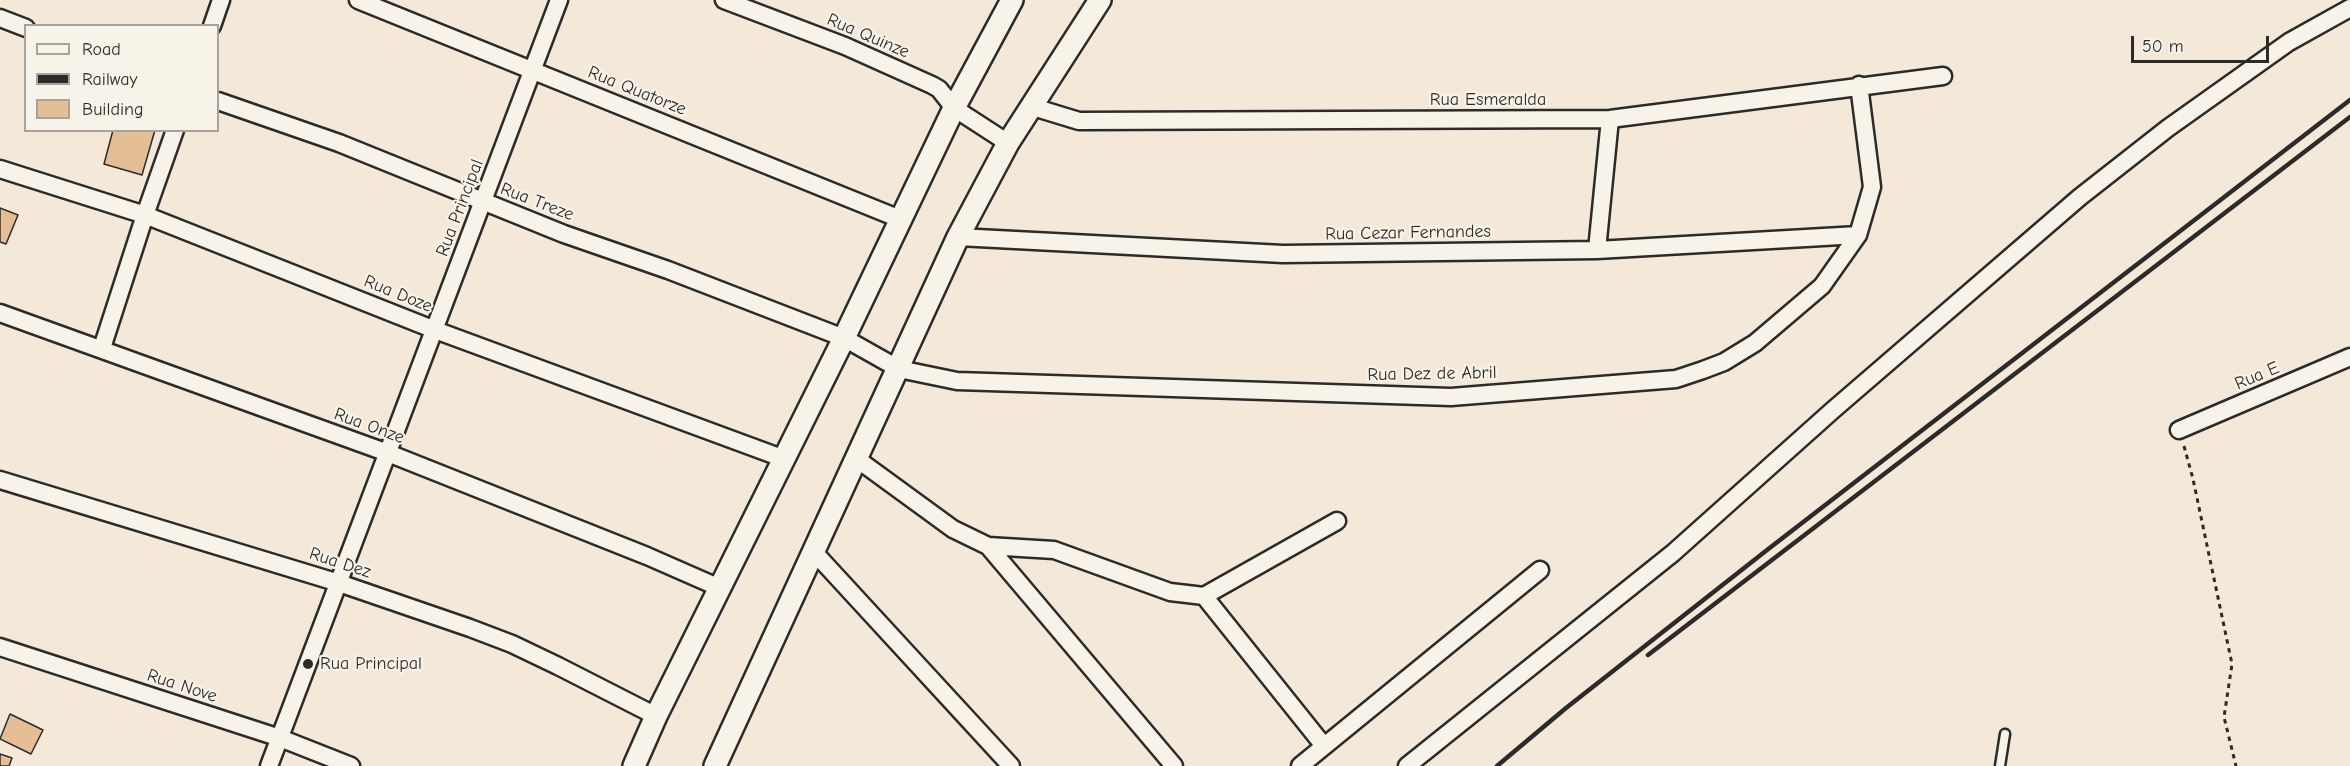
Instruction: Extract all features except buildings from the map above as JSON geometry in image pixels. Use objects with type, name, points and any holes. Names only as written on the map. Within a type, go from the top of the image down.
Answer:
[{"type":"street","points":[[213,24],[221,0]]},
{"type":"street","name":"Rua Quatorze","points":[[358,0],[900,219]]},
{"type":"street","name":"Rua Principal","points":[[269,766],[559,0]]},
{"type":"street","name":"Rua Quinze","points":[[724,0],[844,46],[932,84],[954,108],[1008,143]]},
{"type":"street","points":[[634,766],[656,716],[782,458],[844,338],[954,108],[1012,0]]},
{"type":"street","points":[[715,766],[958,237],[1008,143],[1033,108],[1100,0]]},
{"type":"street","points":[[1407,766],[1673,554],[1833,410],[2080,197],[2168,128],[2289,42],[2350,8]]},
{"type":"street","points":[[0,18],[24,27]]},
{"type":"street","name":"Rua Esmeralda","points":[[1033,108],[1079,121],[1610,119],[1943,76]]},
{"type":"street","name":"Rua Dez de Abril","points":[[844,338],[899,369],[957,381],[1451,397],[1676,379],[1724,363],[1755,343],[1822,286],[1858,235],[1872,187],[1859,86]]},
{"type":"street","name":"Rua Treze","points":[[219,101],[339,143],[483,201],[844,338]]},
{"type":"street","points":[[1597,250],[1610,119]]},
{"type":"street","points":[[102,348],[174,132]]},
{"type":"street","name":"Rua Doze","points":[[0,169],[145,215],[435,330],[782,458]]},
{"type":"street","name":"Rua Cezar Fernandes","points":[[958,237],[1283,254],[1597,250],[1858,235]]},
{"type":"street","name":"Rua Onze","points":[[0,313],[388,453],[647,556],[720,588]]},
{"type":"street","name":"Rua E","points":[[2179,430],[2350,357]]},
{"type":"street","points":[[857,459],[953,529],[988,546],[1054,550],[1170,592],[1204,596],[1337,521]]},
{"type":"street","name":"Rua Dez","points":[[0,480],[339,582],[512,644],[656,716]]},
{"type":"street","points":[[988,546],[1174,766]]},
{"type":"street","points":[[814,552],[1011,766]]},
{"type":"street","points":[[1300,766],[1540,570]]},
{"type":"street","points":[[1204,596],[1324,746]]},
{"type":"street","name":"Rua Nove","points":[[0,647],[280,738],[351,766]]},
{"type":"lane","points":[[2000,766],[2005,734]]},
{"type":"path","points":[[2179,430],[2193,478],[2232,664],[2224,717],[2236,766]]},
{"type":"railway","points":[[1497,766],[1566,708],[1767,550],[2350,100]]},
{"type":"railway","points":[[1648,655],[2350,117]]},
{"type":"place","name":"Rua Principal","points":[[308,664]]}]
